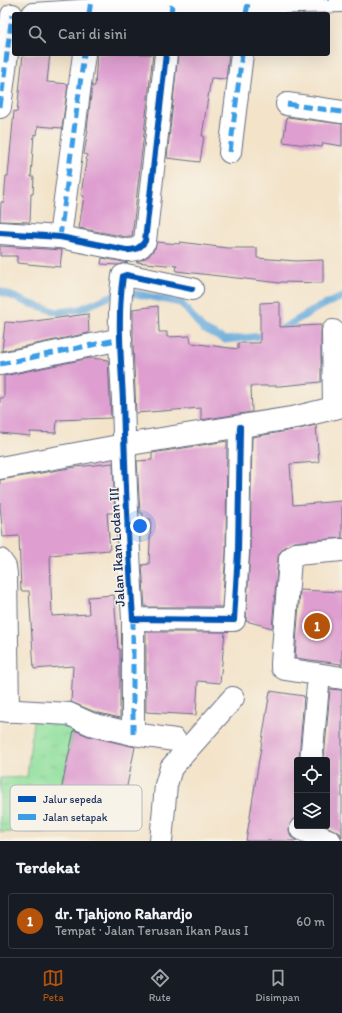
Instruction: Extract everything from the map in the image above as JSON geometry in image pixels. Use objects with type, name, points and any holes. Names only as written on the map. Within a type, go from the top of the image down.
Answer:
[{"type":"street","points":[[47,12],[90,8],[171,10],[247,8],[332,1]]},
{"type":"street","points":[[0,107],[12,33]]},
{"type":"street","points":[[60,237],[84,56]]},
{"type":"street","points":[[0,233],[60,237],[117,250],[136,250],[142,245],[145,240],[166,56]]},
{"type":"street","points":[[230,152],[242,56]]},
{"type":"street","points":[[287,104],[342,112]]},
{"type":"street","name":"Jalan Ikan Lodan III","points":[[192,289],[126,275],[123,276],[121,290],[120,339],[133,619],[234,620],[239,545],[240,427]]},
{"type":"street","points":[[0,468],[124,445],[297,417],[338,407],[333,331]]},
{"type":"street","points":[[0,364],[120,339]]},
{"type":"street","points":[[342,550],[296,554],[290,559],[282,667],[285,669],[342,678]]},
{"type":"street","points":[[0,560],[5,567],[6,574],[4,711],[69,714],[91,724],[133,734],[175,740]]},
{"type":"street","points":[[133,619],[133,734]]},
{"type":"street","points":[[310,757],[319,675]]},
{"type":"street","points":[[161,841],[166,785],[171,768],[233,698]]},
{"type":"street","points":[[301,832],[330,841]]},
{"type":"green space","points":[[33,721],[66,722],[74,729],[62,785],[10,785],[10,831],[52,832],[0,832],[0,778],[27,777]]},
{"type":"building","points":[[23,56],[50,56],[47,82],[68,84],[62,128],[38,126],[37,135],[34,134],[31,177],[34,177],[33,194],[31,194],[30,222],[0,221],[1,202],[4,202],[6,176],[8,176],[14,111],[17,112]]},
{"type":"building","points":[[97,56],[153,56],[132,237],[79,228],[84,196],[81,195],[87,155],[84,154],[92,86],[95,86]]},
{"type":"building","points":[[178,56],[229,56],[226,79],[211,78],[202,136],[204,136],[200,162],[167,158]]},
{"type":"building","points":[[287,117],[342,124],[342,146],[323,143],[322,147],[283,142]]},
{"type":"building","points":[[157,242],[179,244],[180,242],[227,248],[257,248],[257,258],[296,261],[323,260],[323,283],[280,283],[176,271],[177,266],[136,262],[149,256],[155,248]]},
{"type":"building","points":[[0,246],[62,250],[60,267],[17,263],[17,256],[0,256]]},
{"type":"building","points":[[102,258],[128,263],[118,265],[101,264]]},
{"type":"building","points":[[280,302],[280,327],[321,325],[321,382],[280,386],[251,386],[252,412],[201,420],[201,408],[136,413],[133,309],[158,306],[159,332],[167,332],[167,337],[190,336],[191,343],[238,349],[238,343],[260,343],[260,303]]},
{"type":"building","points":[[88,314],[89,333],[2,351],[5,322],[20,323]]},
{"type":"building","points":[[90,358],[108,360],[111,418],[57,420],[56,433],[30,432],[30,436],[0,433],[0,398],[4,398],[4,376]]},
{"type":"building","points":[[316,425],[319,462],[290,464],[293,505],[342,501],[342,538],[295,542],[285,547],[279,553],[278,558],[272,628],[246,621],[250,552],[252,437]]},
{"type":"building","points":[[227,441],[226,552],[222,607],[145,607],[142,565],[149,564],[151,519],[143,519],[143,513],[140,513],[137,461],[152,460],[152,453]]},
{"type":"building","points":[[113,463],[115,513],[107,513],[110,550],[50,555],[52,616],[89,614],[88,597],[114,595],[118,649],[120,649],[120,718],[95,712],[71,702],[73,666],[34,669],[29,591],[21,591],[19,536],[3,537],[0,506],[0,480],[76,467]]},
{"type":"building","points":[[300,590],[342,592],[342,665],[295,658]]},
{"type":"building","points":[[146,632],[225,632],[220,683],[198,681],[196,715],[146,712]]},
{"type":"building","points":[[330,689],[342,690],[342,838],[340,833],[330,828],[330,757],[324,757]]},
{"type":"building","points":[[270,691],[304,696],[299,757],[294,757],[294,819],[290,824],[289,830],[291,837],[297,841],[246,841]]},
{"type":"building","points":[[74,730],[88,736],[135,747],[127,785],[62,785]]},
{"type":"waterway","points":[[0,291],[28,303],[58,312],[80,309],[116,294],[137,294],[181,303],[203,329],[225,340],[269,335]]},
{"type":"waterway","points":[[280,330],[319,307],[342,297]]},
{"type":"marked path","points":[[89,12],[91,0]]},
{"type":"marked path","points":[[246,12],[248,3]]},
{"type":"marked path","points":[[171,12],[172,5]]},
{"type":"marked path","points":[[0,107],[12,15]]},
{"type":"marked path","points":[[60,237],[84,56]]},
{"type":"marked path","points":[[230,152],[242,56]]},
{"type":"marked path","points":[[287,104],[342,112]]},
{"type":"marked path","points":[[0,364],[121,339]]},
{"type":"marked path","points":[[133,619],[133,734]]},
{"type":"cycle path","points":[[0,233],[60,237],[126,250],[135,249],[141,246],[145,241],[166,56]]},
{"type":"cycle path","points":[[192,289],[126,275],[123,276],[120,307],[120,338],[133,619],[234,620],[238,552],[240,427]]},
{"type":"place","name":"dr. Tjahjono Rahardjo","points":[[317,626]]}]
